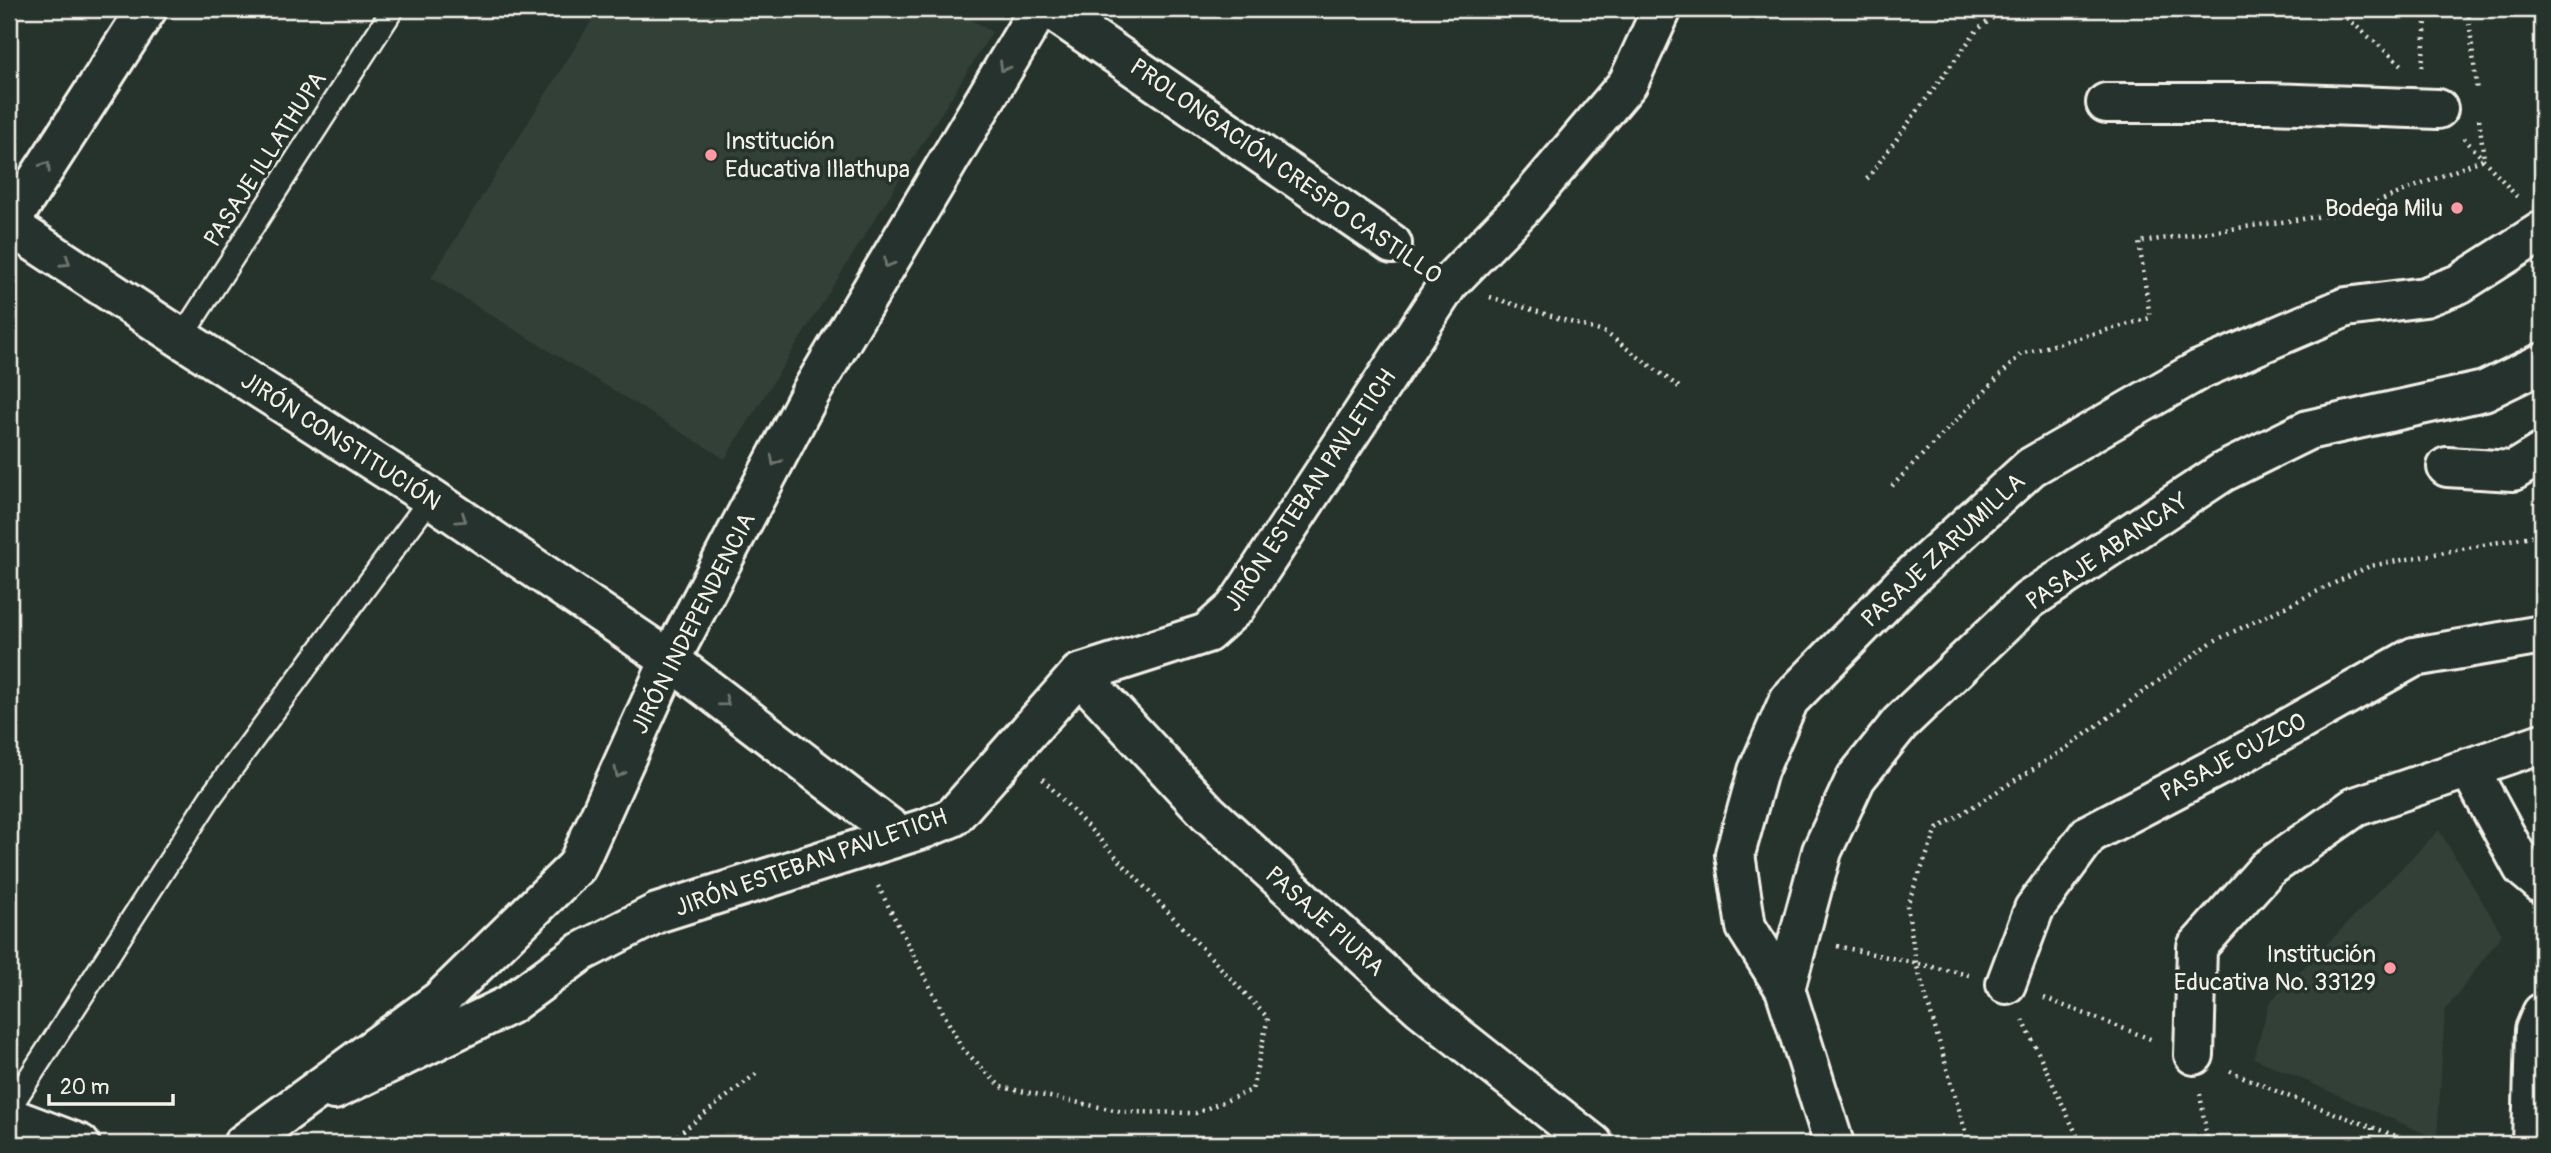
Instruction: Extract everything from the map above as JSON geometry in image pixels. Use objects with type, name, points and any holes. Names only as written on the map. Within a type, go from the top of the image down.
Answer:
[{"type":"street","points":[[9,224],[147,9]]},
{"type":"street","name":"JIRÓN INDEPENDENCIA","points":[[243,1144],[440,1000],[577,866],[670,660],[811,392],[1039,9]]},
{"type":"street","name":"PROLONGACIÓN CRESPO CASTILLO","points":[[1050,9],[1392,244]]},
{"type":"street","name":"JIRÓN ESTEBAN PAVLETICH","points":[[291,1111],[509,1005],[581,952],[657,913],[926,828],[953,817],[1079,674],[1207,633],[1235,608],[1448,284],[1522,208],[1628,83],[1662,9]]},
{"type":"street","points":[[2106,103],[2269,103],[2438,109]]},
{"type":"street","name":"JIRÓN CONSTITUCIÓN","points":[[9,224],[431,498],[670,660],[899,835]]},
{"type":"street","name":"PASAJE ZARUMILLA","points":[[1834,1144],[1784,989],[1745,928],[1735,854],[1758,771],[1789,700],[1903,584],[2031,467],[2199,370],[2346,307],[2426,297],[2459,284],[2542,231]]},
{"type":"street","name":"PASAJE ABANCAY","points":[[1784,989],[1822,852],[1856,778],[1900,723],[2029,600],[2224,472],[2308,430],[2484,391],[2542,363]]},
{"type":"street","points":[[2447,467],[2513,471],[2542,453]]},
{"type":"street","name":"PASAJE CUZCO","points":[[2006,984],[2034,909],[2089,834],[2238,756],[2414,657],[2542,635]]},
{"type":"street","name":"PASAJE PIURA","points":[[1079,674],[1208,814],[1420,1007],[1593,1144]]},
{"type":"street","points":[[2194,1055],[2197,947],[2267,869],[2355,807],[2542,743]]},
{"type":"street","points":[[2469,768],[2524,868],[2542,884]]},
{"type":"street","points":[[2532,1144],[2535,1030],[2542,1013]]},
{"type":"street","points":[[9,1117],[80,1144]]},
{"type":"lane","name":"PASAJE ILLATHUPA","points":[[181,338],[393,9]]},
{"type":"lane","points":[[9,1109],[210,798],[431,498]]},
{"type":"path","points":[[1867,180],[1977,30],[2004,9]]},
{"type":"path","points":[[2422,70],[2427,9]]},
{"type":"path","points":[[2468,9],[2478,104]]},
{"type":"path","points":[[1892,486],[2021,354],[2150,318],[2138,242],[2351,212],[2484,159],[2479,118]]},
{"type":"path","name":"PROLONGACIÓN CRESPO CASTILLO","points":[[1448,284],[1606,333],[1679,387]]},
{"type":"path","points":[[858,848],[961,1047],[1001,1087],[1112,1110],[1148,1112],[1196,1112],[1252,1090],[1268,1018],[1013,749]]},
{"type":"path","points":[[1797,937],[2006,984],[2194,1055],[2285,1095],[2418,1144]]},
{"type":"path","points":[[2006,984],[2081,1144]]},
{"type":"path","points":[[2194,1055],[2208,1144]]},
{"type":"path","points":[[666,1144],[757,1073]]},
{"type":"path","points":[[2372,1126],[2372,1144]]},
{"type":"shaded area","name":"Institución Educativa Illathupa","points":[[599,9],[953,9],[992,32],[725,459],[431,278]]},
{"type":"shaded area","name":"Institución Educativa No. 33129","points":[[2439,830],[2502,934],[2445,1011],[2437,1139],[2254,1058],[2269,1003]]},
{"type":"place","name":"Institución Educativa Illathupa","points":[[711,155]]},
{"type":"place","name":"Bodega Milu","points":[[2457,208]]},
{"type":"place","name":"Institución Educativa No. 33129","points":[[2390,968]]}]
